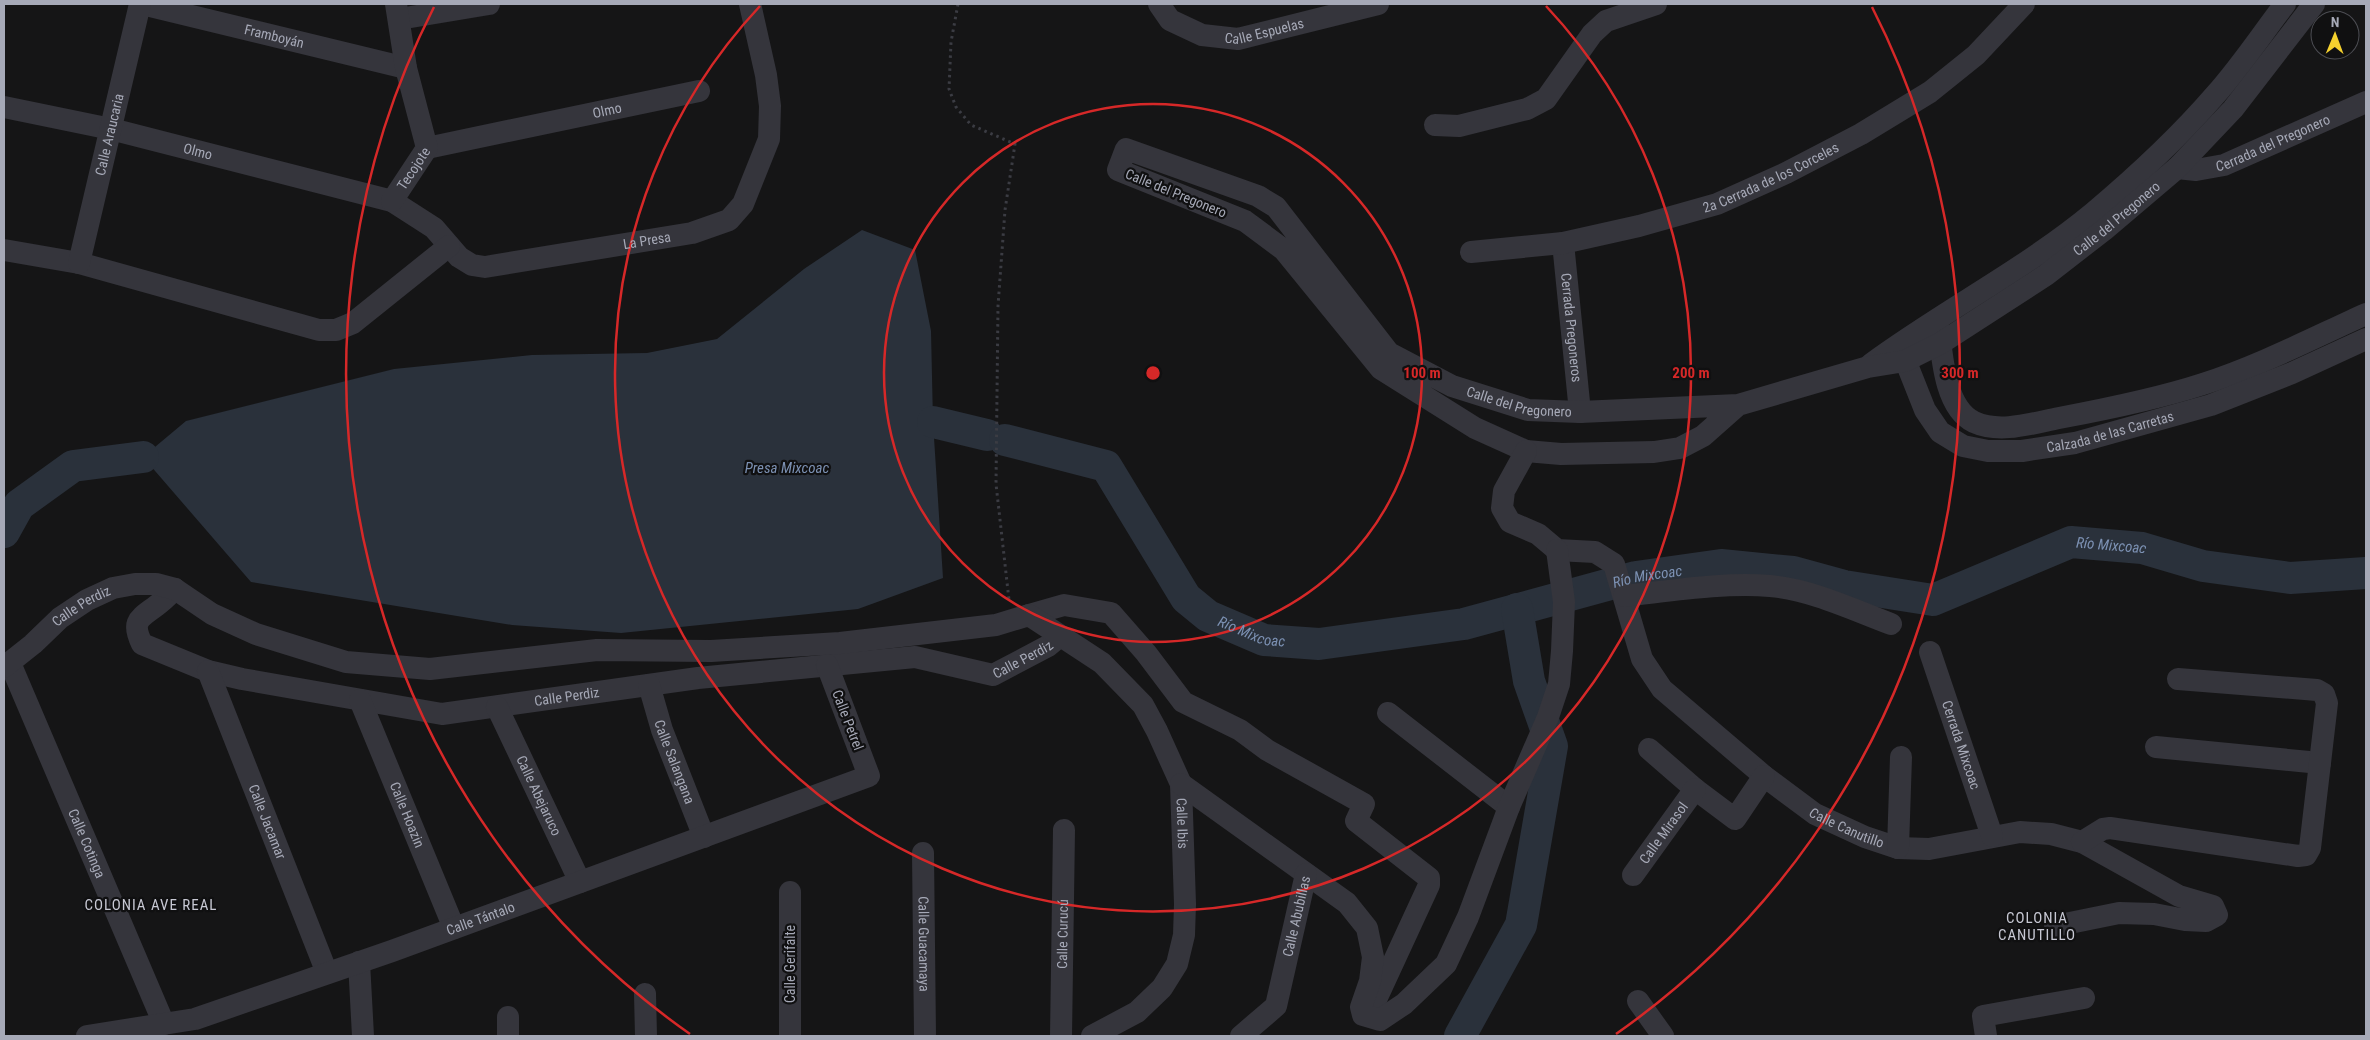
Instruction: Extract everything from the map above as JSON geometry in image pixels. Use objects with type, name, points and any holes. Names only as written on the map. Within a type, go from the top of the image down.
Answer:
[{"type":"street","name":"Framboyán","points":[[141,4],[406,68]]},
{"type":"street","name":"Calle Araucaria","points":[[79,263],[141,4]]},
{"type":"street","points":[[397,12],[489,4]]},
{"type":"street","name":"La Presa","points":[[472,265],[486,266],[692,233],[729,220],[743,204],[769,139],[770,106],[766,75],[750,4]]},
{"type":"street","name":"Calle Espuelas","points":[[1159,4],[1170,20],[1202,35],[1238,39],[1369,4]]},
{"type":"street","points":[[1435,125],[1459,126],[1527,109],[1546,99],[1592,34],[1606,21],[1656,4]]},
{"type":"street","name":"2a Cerrada de los Corceles","points":[[1471,252],[1563,243],[1639,226],[1717,204],[1786,173],[1853,139],[1930,92],[1976,55],[2024,4]]},
{"type":"street","name":"Calle del Pregonero","points":[[1902,352],[1938,319],[2034,257],[2093,213],[2158,156],[2217,93],[2285,4]]},
{"type":"street","name":"Calle del Pregonero","points":[[1738,405],[1703,436],[1680,448],[1654,452],[1561,454],[1526,450],[1475,428],[1381,369],[1284,250],[1245,222],[1118,170],[1126,149],[1258,196],[1276,207],[1389,353],[1452,386],[1528,410],[1580,412],[1738,405],[1868,367],[1902,352],[1941,343],[2046,275],[2104,230],[2177,168],[2234,109],[2314,4]]},
{"type":"street","name":"Tecojote","points":[[397,12],[406,68],[427,148],[392,201],[434,228],[459,257],[472,265]]},
{"type":"street","name":"Olmo","points":[[427,148],[699,91]]},
{"type":"street","name":"Cerrada del Pregonero","points":[[2177,168],[2196,170],[2224,165],[2366,102]]},
{"type":"street","name":"Olmo","points":[[4,107],[111,129],[392,201]]},
{"type":"street","name":"Cerrada Pregoneros","points":[[1563,243],[1580,412]]},
{"type":"street","points":[[4,250],[79,263],[318,330],[336,330],[352,323],[449,246]]},
{"type":"street","name":"Calzada de las Carretas","points":[[1938,319],[1948,386],[1957,405],[1973,421],[1991,427],[2018,426],[2091,412],[2203,384],[2283,352],[2366,314]]},
{"type":"street","name":"Calzada de las Carretas","points":[[1902,352],[1925,410],[1940,432],[1963,446],[1988,452],[2022,450],[2075,442],[2211,405],[2292,373],[2366,339]]},
{"type":"street","points":[[1306,874],[1347,903],[1367,928],[1373,957],[1370,981],[1361,1007],[1363,1015],[1380,1020],[1404,1004],[1446,964],[1468,918],[1509,806],[1548,717],[1559,684],[1564,602],[1557,551],[1538,534],[1510,522],[1502,508],[1504,491],[1526,450]]},
{"type":"street","name":"Calle Canutillo","points":[[1557,551],[1595,552],[1614,564],[1642,659],[1662,689],[1764,776],[1815,814],[1865,838],[1898,848],[1929,849],[1992,836],[2028,832],[2051,834],[2082,842],[2179,896],[2213,906],[2217,915],[2206,920],[2185,920],[2154,914],[2119,913],[2055,926]]},
{"type":"street","name":"Calle Perdiz","points":[[7,665],[60,618],[87,600],[113,588],[135,584],[156,584],[175,590],[212,614],[256,634],[346,662],[430,669],[597,650],[711,651],[840,643],[996,625],[1036,624],[1048,646],[993,676],[915,657],[649,685],[442,714],[208,671],[142,644],[137,634],[137,623],[144,614],[175,590]]},
{"type":"street","points":[[1624,595],[1707,587],[1769,586],[1813,594],[1890,624]]},
{"type":"street","points":[[1036,624],[1064,605],[1111,613],[1146,653],[1182,702],[1240,730],[1267,750],[1364,804],[1356,822],[1426,874],[1429,885],[1368,1017]]},
{"type":"street","name":"Calle Ibis","points":[[1036,624],[1102,663],[1143,705],[1181,784],[1185,904],[1184,935],[1177,964],[1162,988],[1137,1012],[1092,1036]]},
{"type":"street","name":"Cerrada Mixcoac","points":[[1930,652],[1992,836]]},
{"type":"street","name":"Calle Cotinga","points":[[7,665],[164,1024]]},
{"type":"street","name":"Calle Petrel","points":[[827,665],[869,776]]},
{"type":"street","name":"Calle Jacamar","points":[[208,671],[327,973]]},
{"type":"street","points":[[2082,842],[2102,828],[2298,856],[2306,855],[2310,848],[2327,703],[2324,694],[2317,690],[2178,679]]},
{"type":"street","name":"Calle Salangana","points":[[649,685],[662,730],[704,837]]},
{"type":"street","name":"Calle Hoazin","points":[[360,700],[454,928]]},
{"type":"street","name":"Calle Abejaruco","points":[[497,707],[580,882]]},
{"type":"street","points":[[1388,713],[1509,806]]},
{"type":"street","points":[[2156,747],[2320,763]]},
{"type":"street","name":"Calle Mirasol","points":[[1649,750],[1735,820],[1764,776]]},
{"type":"street","points":[[1898,848],[1901,757]]},
{"type":"street","name":"Calle Tántalo","points":[[87,1036],[164,1024],[197,1028],[327,973],[869,776]]},
{"type":"street","name":"Calle Abubillas","points":[[1181,784],[1306,874],[1276,1006],[1240,1036]]},
{"type":"street","name":"Calle Mirasol","points":[[1633,875],[1695,789]]},
{"type":"street","name":"Calle Curucú","points":[[1061,1036],[1064,830]]},
{"type":"street","name":"Calle Guacamaya","points":[[923,853],[925,1036]]},
{"type":"street","name":"Calle Gerifalte","points":[[790,892],[790,1036]]},
{"type":"street","points":[[360,962],[363,1036]]},
{"type":"street","points":[[645,994],[646,1036]]},
{"type":"street","points":[[1986,1036],[1983,1016],[2084,998]]},
{"type":"street","points":[[1638,1001],[1663,1036]]},
{"type":"path","points":[[958,4],[951,42],[948,89],[956,106],[970,125],[1015,144],[1006,210],[998,306],[996,484],[1036,624]]},
{"type":"water","name":"Presa Mixcoac","points":[[862,230],[915,250],[931,331],[933,422],[943,578],[858,609],[621,633],[512,625],[251,582],[143,457],[186,421],[394,369],[532,355],[647,353],[717,339],[804,269]]},
{"type":"waterway","name":"Río Mixcoac","points":[[933,422],[987,435]]},
{"type":"waterway","name":"Río Mixcoac","points":[[1005,440],[1106,466],[1186,598],[1208,616],[1264,640],[1319,644],[1464,624],[1636,577],[1721,565],[1793,572],[1844,586],[1933,600],[2071,542],[2142,548],[2203,566],[2290,578],[2366,573]]},
{"type":"waterway","points":[[4,532],[19,505],[73,466],[143,457]]},
{"type":"waterway","points":[[1460,1036],[1521,925],[1552,746],[1529,681],[1517,609]]},
{"type":"district","name":"COLONIA AVE REAL","points":[[151,905]]},
{"type":"district","name":"COLONIA CANUTILLO","points":[[2037,926]]}]
